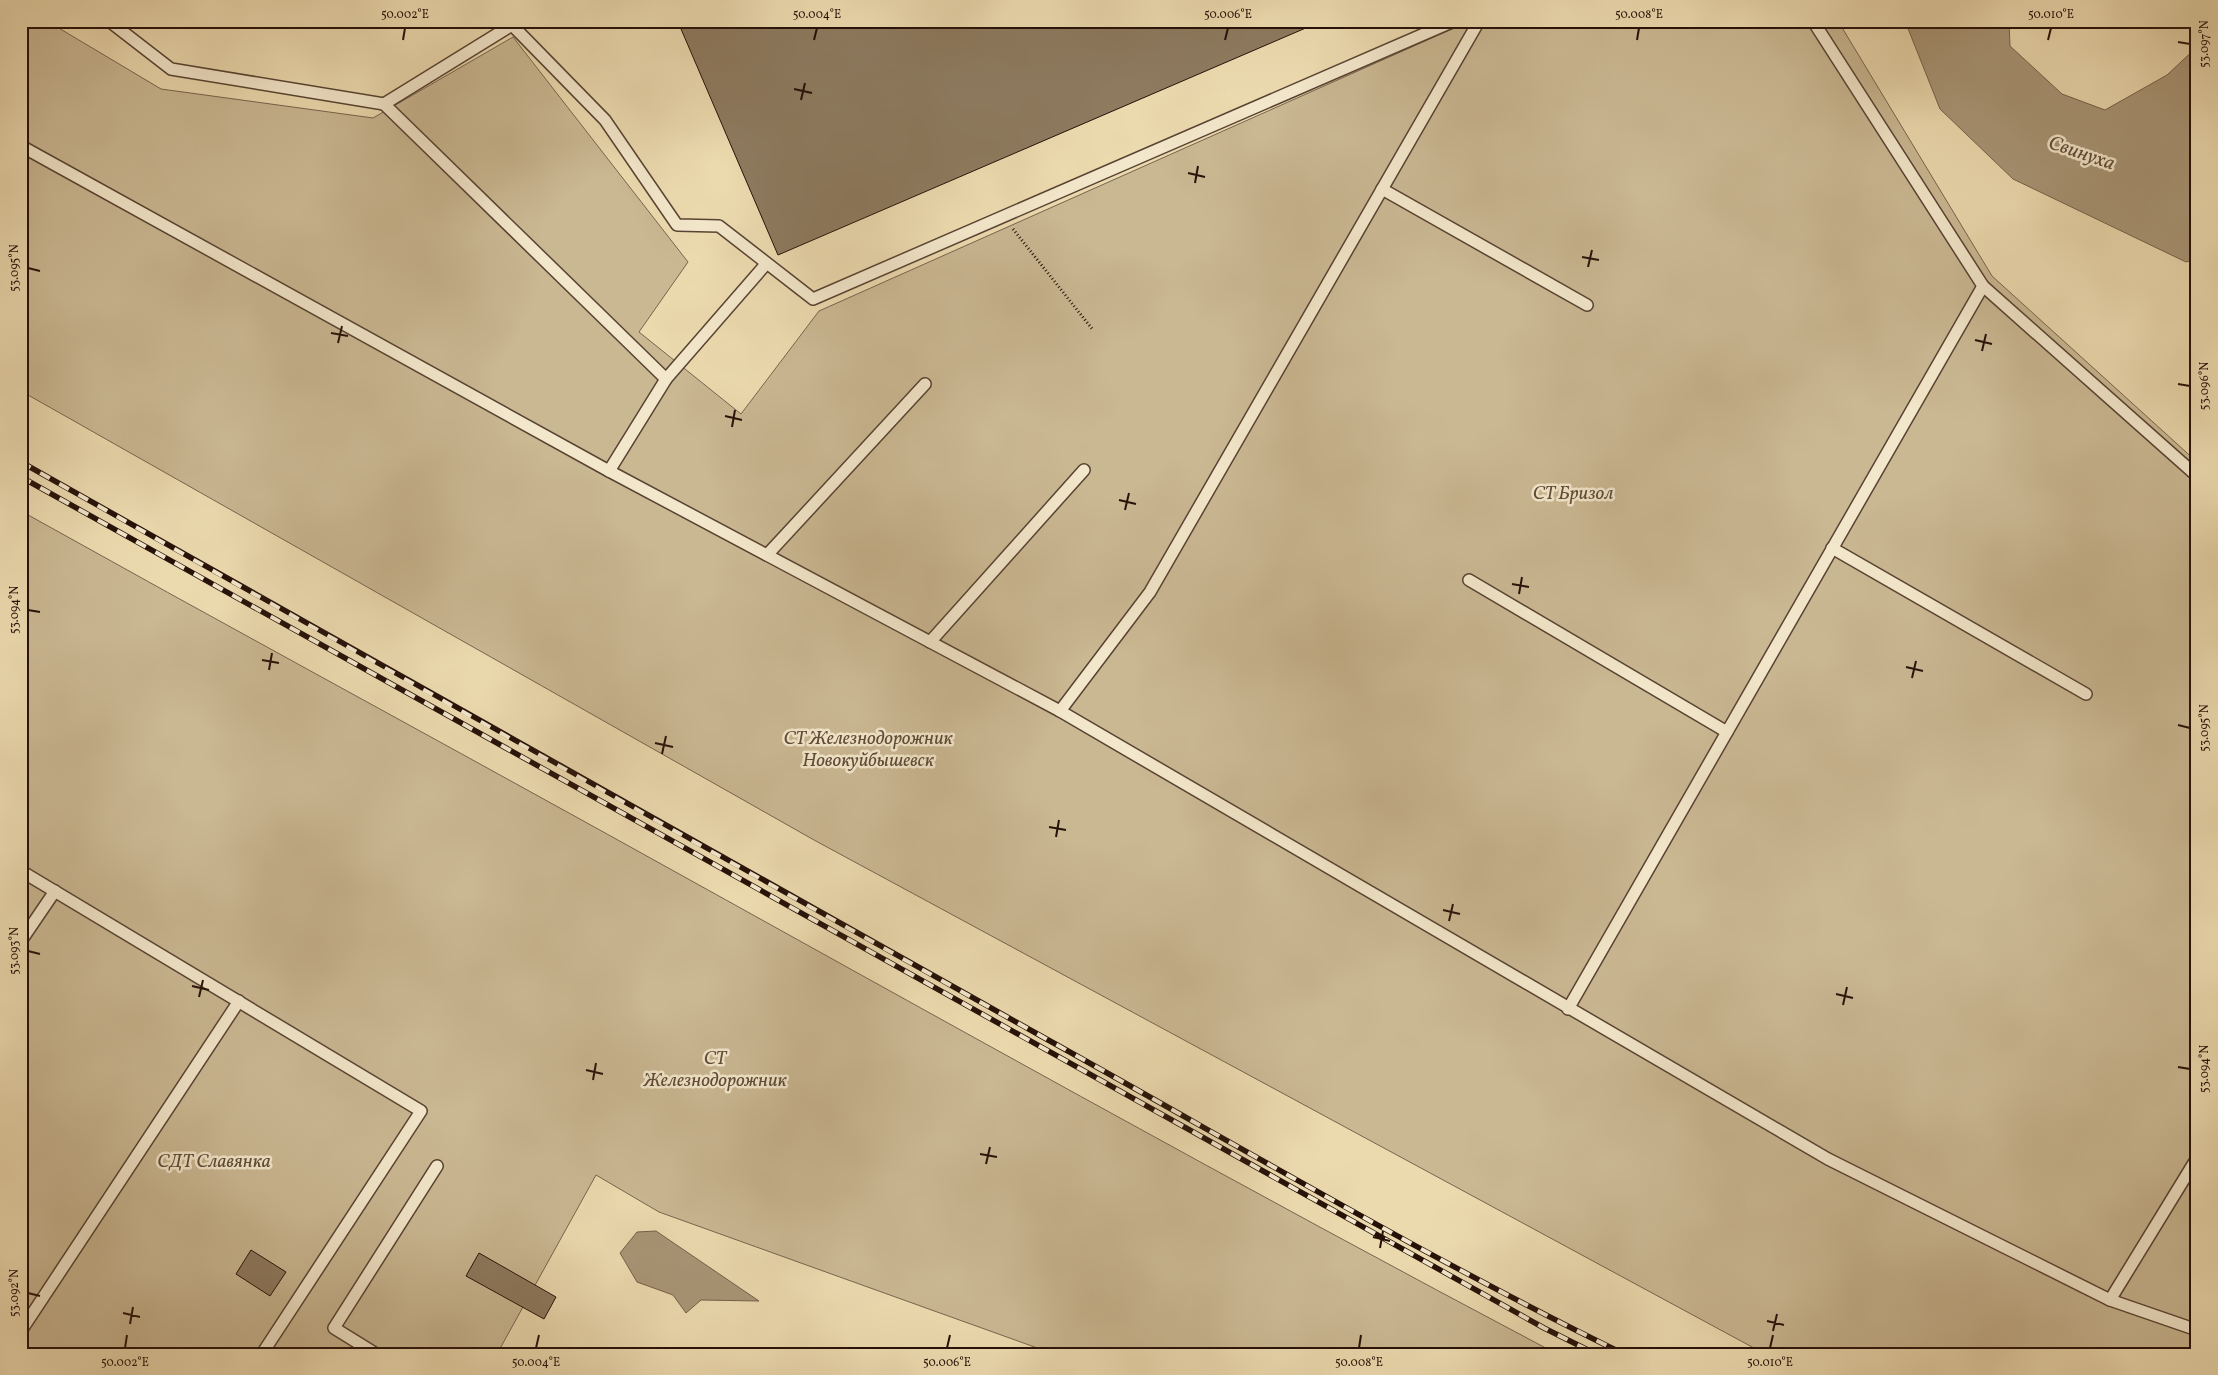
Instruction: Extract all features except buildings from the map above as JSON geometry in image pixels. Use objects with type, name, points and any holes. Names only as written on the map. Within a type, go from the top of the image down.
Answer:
[{"type":"lane","points":[[109,21],[171,69],[384,104],[666,379]]},
{"type":"lane","points":[[384,104],[512,25],[605,120],[677,225],[719,226],[813,299],[1454,21]]},
{"type":"lane","points":[[1060,711],[1150,592],[1479,21]]},
{"type":"lane","points":[[1813,21],[1983,286],[2197,476]]},
{"type":"lane","points":[[21,146],[609,471],[1060,711],[1828,1159],[2110,1300],[2197,1330]]},
{"type":"lane","points":[[1382,189],[1587,305]]},
{"type":"lane","points":[[609,471],[666,379],[766,264]]},
{"type":"lane","points":[[1568,1009],[1983,286]]},
{"type":"lane","points":[[768,555],[925,384]]},
{"type":"lane","points":[[930,642],[1084,470]]},
{"type":"lane","points":[[1832,548],[2086,694]]},
{"type":"lane","points":[[1470,580],[1726,732]]},
{"type":"lane","points":[[21,871],[421,1110],[262,1354]]},
{"type":"lane","points":[[21,941],[55,891]]},
{"type":"lane","points":[[21,1332],[239,1001]]},
{"type":"lane","points":[[2110,1300],[2197,1158]]},
{"type":"lane","points":[[376,1354],[334,1328],[438,1166]]},
{"type":"path","points":[[1003,217],[1093,330]]},
{"type":"green space","name":"СТ Бризол","points":[[21,21],[47,21],[161,89],[373,118],[513,37],[688,262],[639,332],[741,414],[819,311],[1470,21],[1838,21],[1992,276],[2197,462],[2197,1354],[1765,1354],[814,840],[21,391]]},
{"type":"green space","name":"СТ Железнодорожник","points":[[21,511],[1080,1096],[1557,1354],[1054,1354],[659,1212],[596,1175],[497,1354],[21,1354]]},
{"type":"water","name":"Свинуха","points":[[1905,21],[2009,21],[2010,46],[2062,94],[2105,110],[2167,75],[2197,47],[2197,259],[2186,262],[2013,179],[1940,109]]},
{"type":"water","points":[[656,1231],[759,1301],[701,1300],[686,1313],[673,1295],[637,1282],[620,1253],[637,1232]]},
{"type":"railway","points":[[21,462],[1330,1199],[1476,1278],[1624,1354]]},
{"type":"railway","points":[[21,477],[1544,1328],[1596,1354]]},
{"type":"park label","name":"СТ Железнодорожник Новокуйбышевск","points":[[868,748]]},
{"type":"park label","name":"СДТ Славянка","points":[[214,1160]]}]
